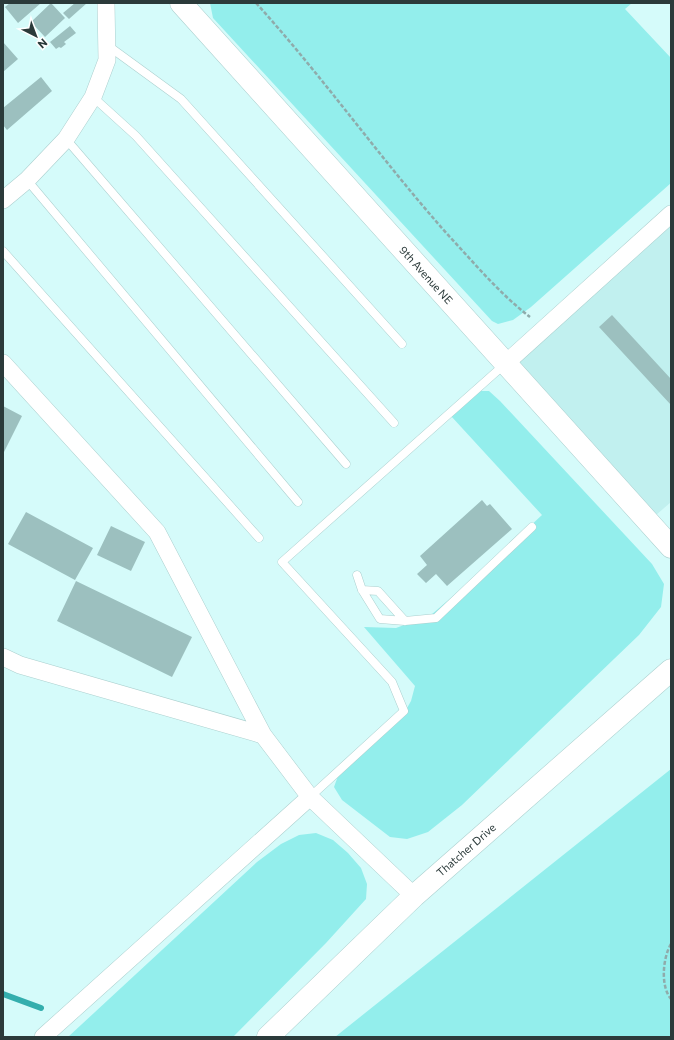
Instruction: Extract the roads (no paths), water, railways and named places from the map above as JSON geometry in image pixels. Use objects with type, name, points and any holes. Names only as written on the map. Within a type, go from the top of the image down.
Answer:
[{"type":"street","points":[[3,200],[27,180],[66,139],[93,97],[106,60],[106,3]]},
{"type":"street","name":"9th Avenue NE","points":[[181,3],[671,547]]},
{"type":"street","points":[[506,364],[671,214]]},
{"type":"street","points":[[3,363],[157,532],[263,735],[310,797],[414,896]]},
{"type":"street","points":[[3,657],[20,665],[263,735]]},
{"type":"street","name":"Thatcher Drive","points":[[268,1037],[414,896],[671,670]]},
{"type":"street","points":[[43,1037],[310,797]]},
{"type":"lane","points":[[106,45],[181,99],[402,344]]},
{"type":"lane","points":[[93,97],[136,136],[394,423]]},
{"type":"lane","points":[[66,139],[346,464]]},
{"type":"lane","points":[[27,180],[298,502]]},
{"type":"lane","points":[[3,250],[259,538]]},
{"type":"lane","points":[[310,797],[404,711],[392,682],[282,562],[506,364]]},
{"type":"lane","points":[[356,574],[362,590],[380,619],[405,621],[436,618],[532,527]]},
{"type":"lane","points":[[362,590],[378,591],[405,621]]},
{"type":"waterway","points":[[3,994],[41,1008]]}]
